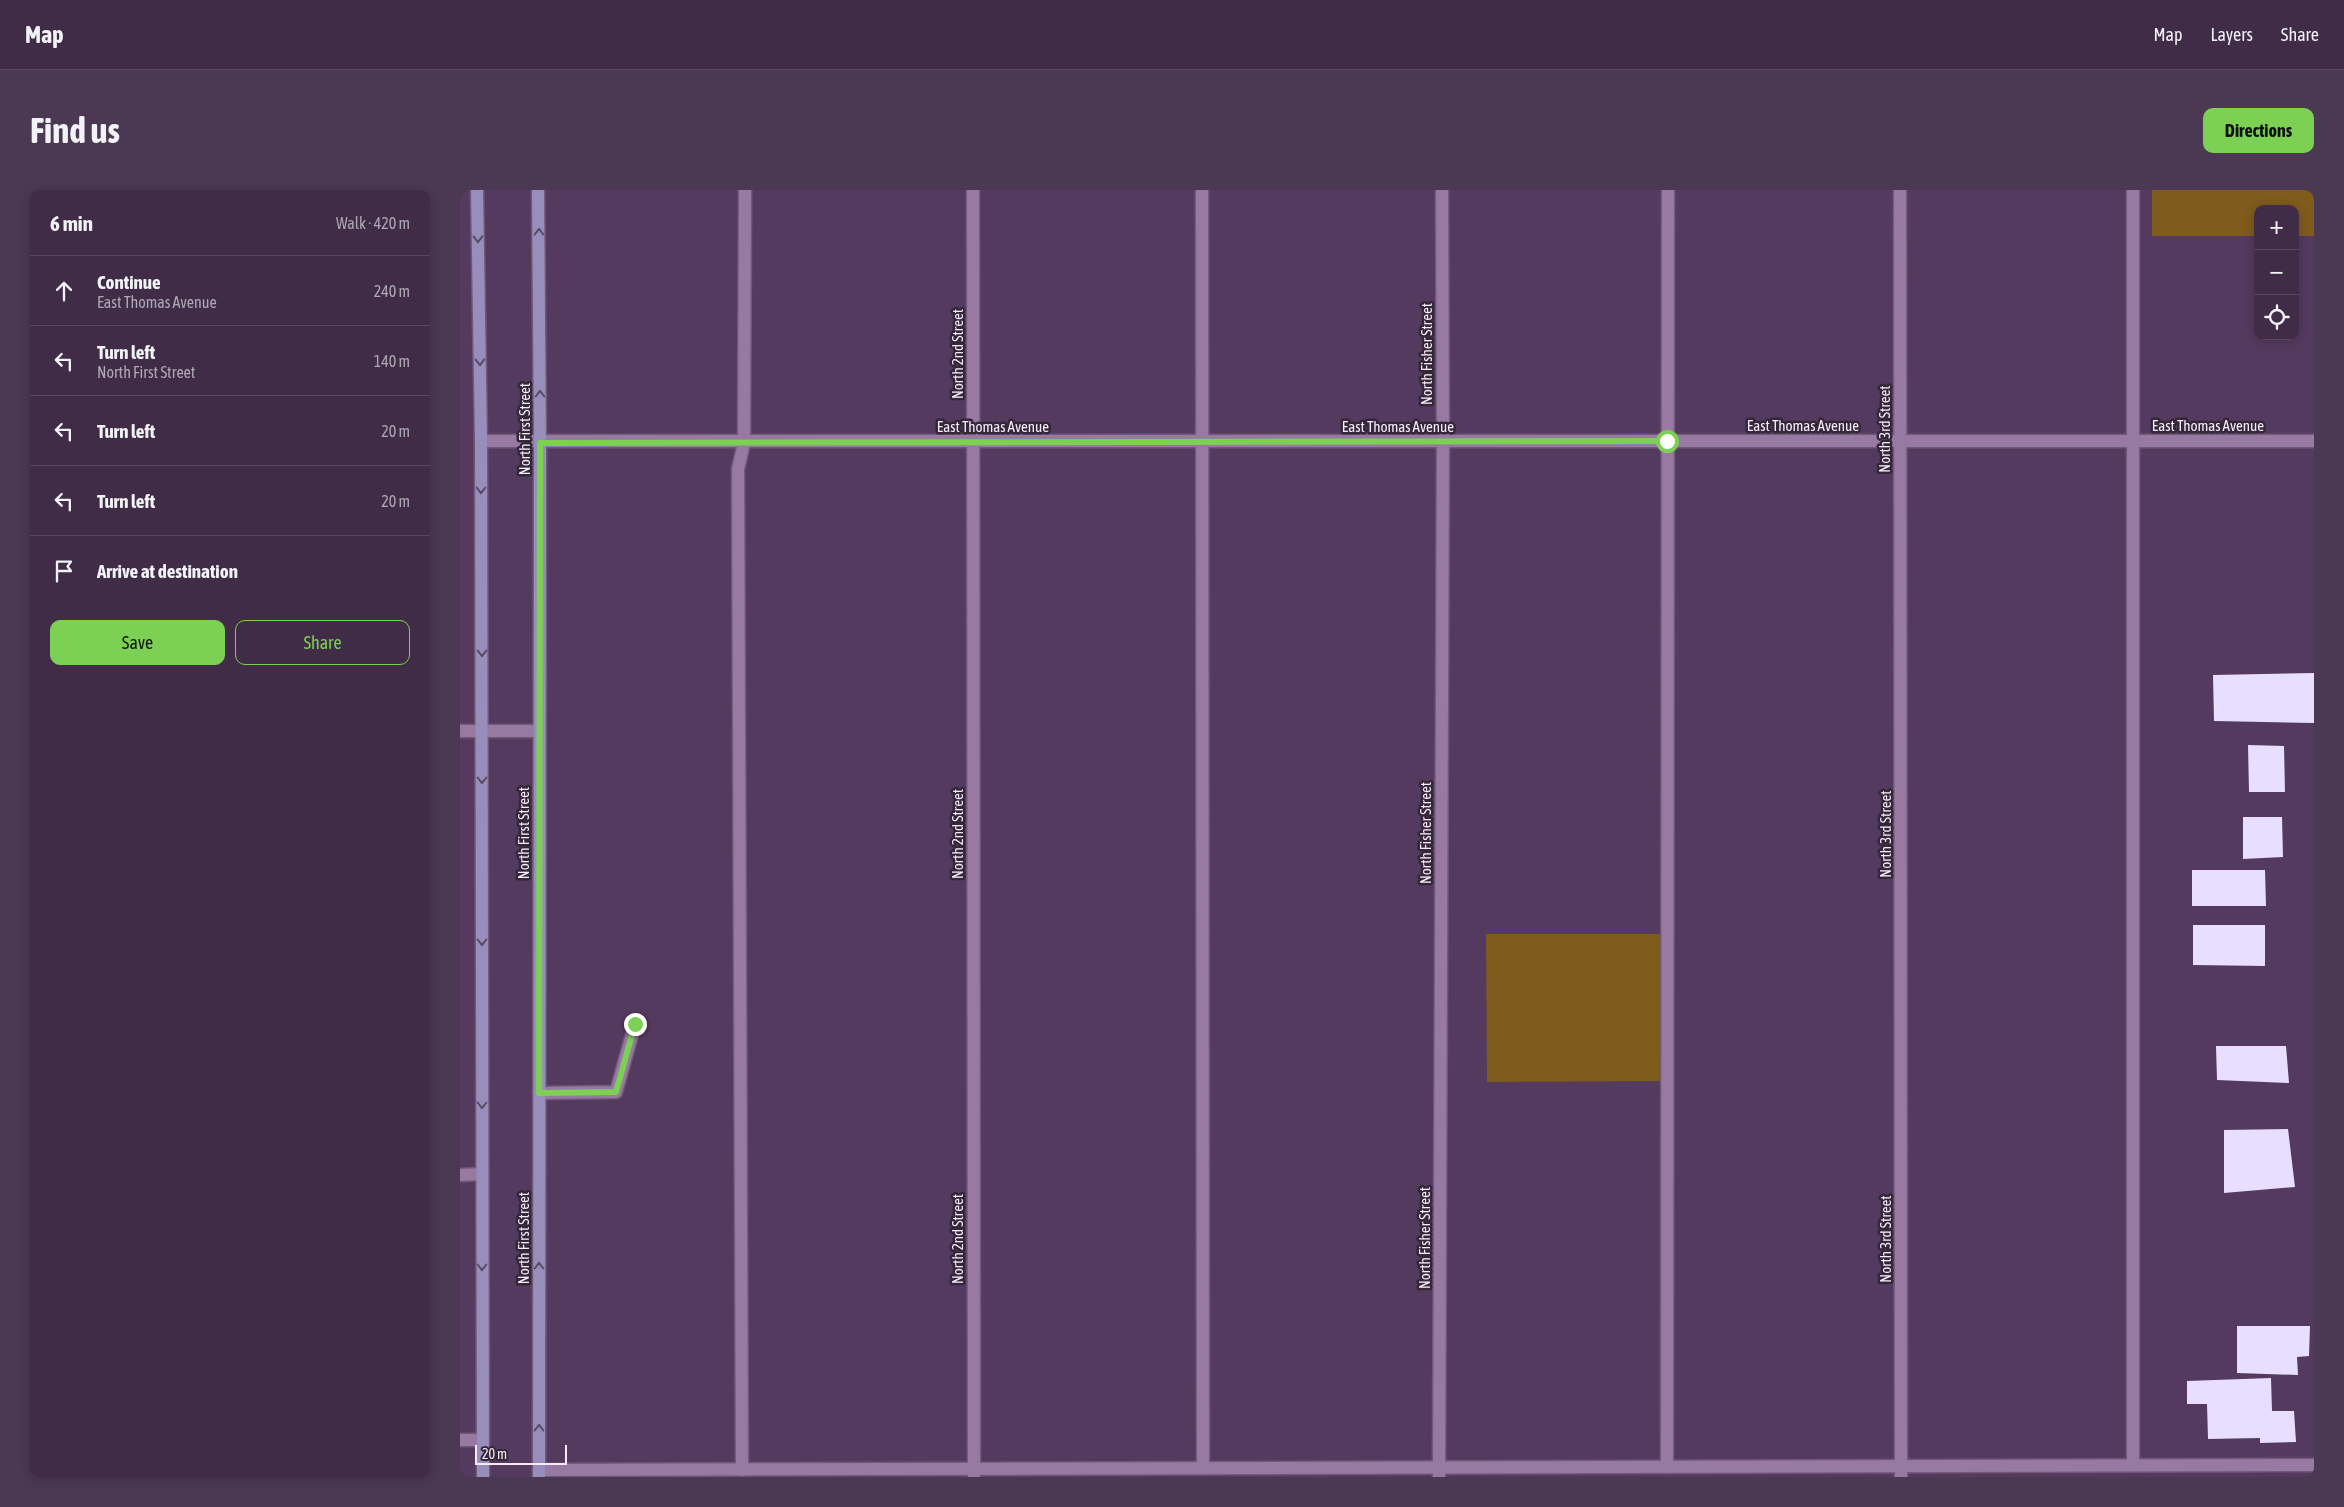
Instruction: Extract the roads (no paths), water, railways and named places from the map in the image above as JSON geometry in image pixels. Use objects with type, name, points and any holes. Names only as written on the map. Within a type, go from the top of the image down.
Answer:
[{"type":"main road","points":[[477,190],[481,441],[482,1477]]},
{"type":"main road","name":"North First Street","points":[[538,190],[540,443],[539,1474]]},
{"type":"street","points":[[742,1470],[738,469],[744,443],[745,190]]},
{"type":"street","name":"North 2nd Street","points":[[973,190],[974,1473]]},
{"type":"street","points":[[1202,190],[1203,1468]]},
{"type":"street","name":"North Fisher Street","points":[[1439,1472],[1443,442],[1442,190]]},
{"type":"street","points":[[1667,1467],[1668,190]]},
{"type":"street","name":"North 3rd Street","points":[[1900,190],[1901,1472]]},
{"type":"street","points":[[2133,190],[2133,1465]]},
{"type":"street","name":"East Thomas Avenue","points":[[481,441],[540,443],[2314,441]]},
{"type":"street","points":[[460,731],[539,731]]},
{"type":"street","points":[[539,1093],[616,1092],[635,1024]]},
{"type":"street","points":[[460,1175],[482,1174]]},
{"type":"street","points":[[460,1440],[482,1440]]},
{"type":"street","points":[[539,1474],[742,1470],[974,1473],[1203,1468],[1439,1472],[1667,1467],[1901,1472],[2133,1465],[2314,1465]]}]
